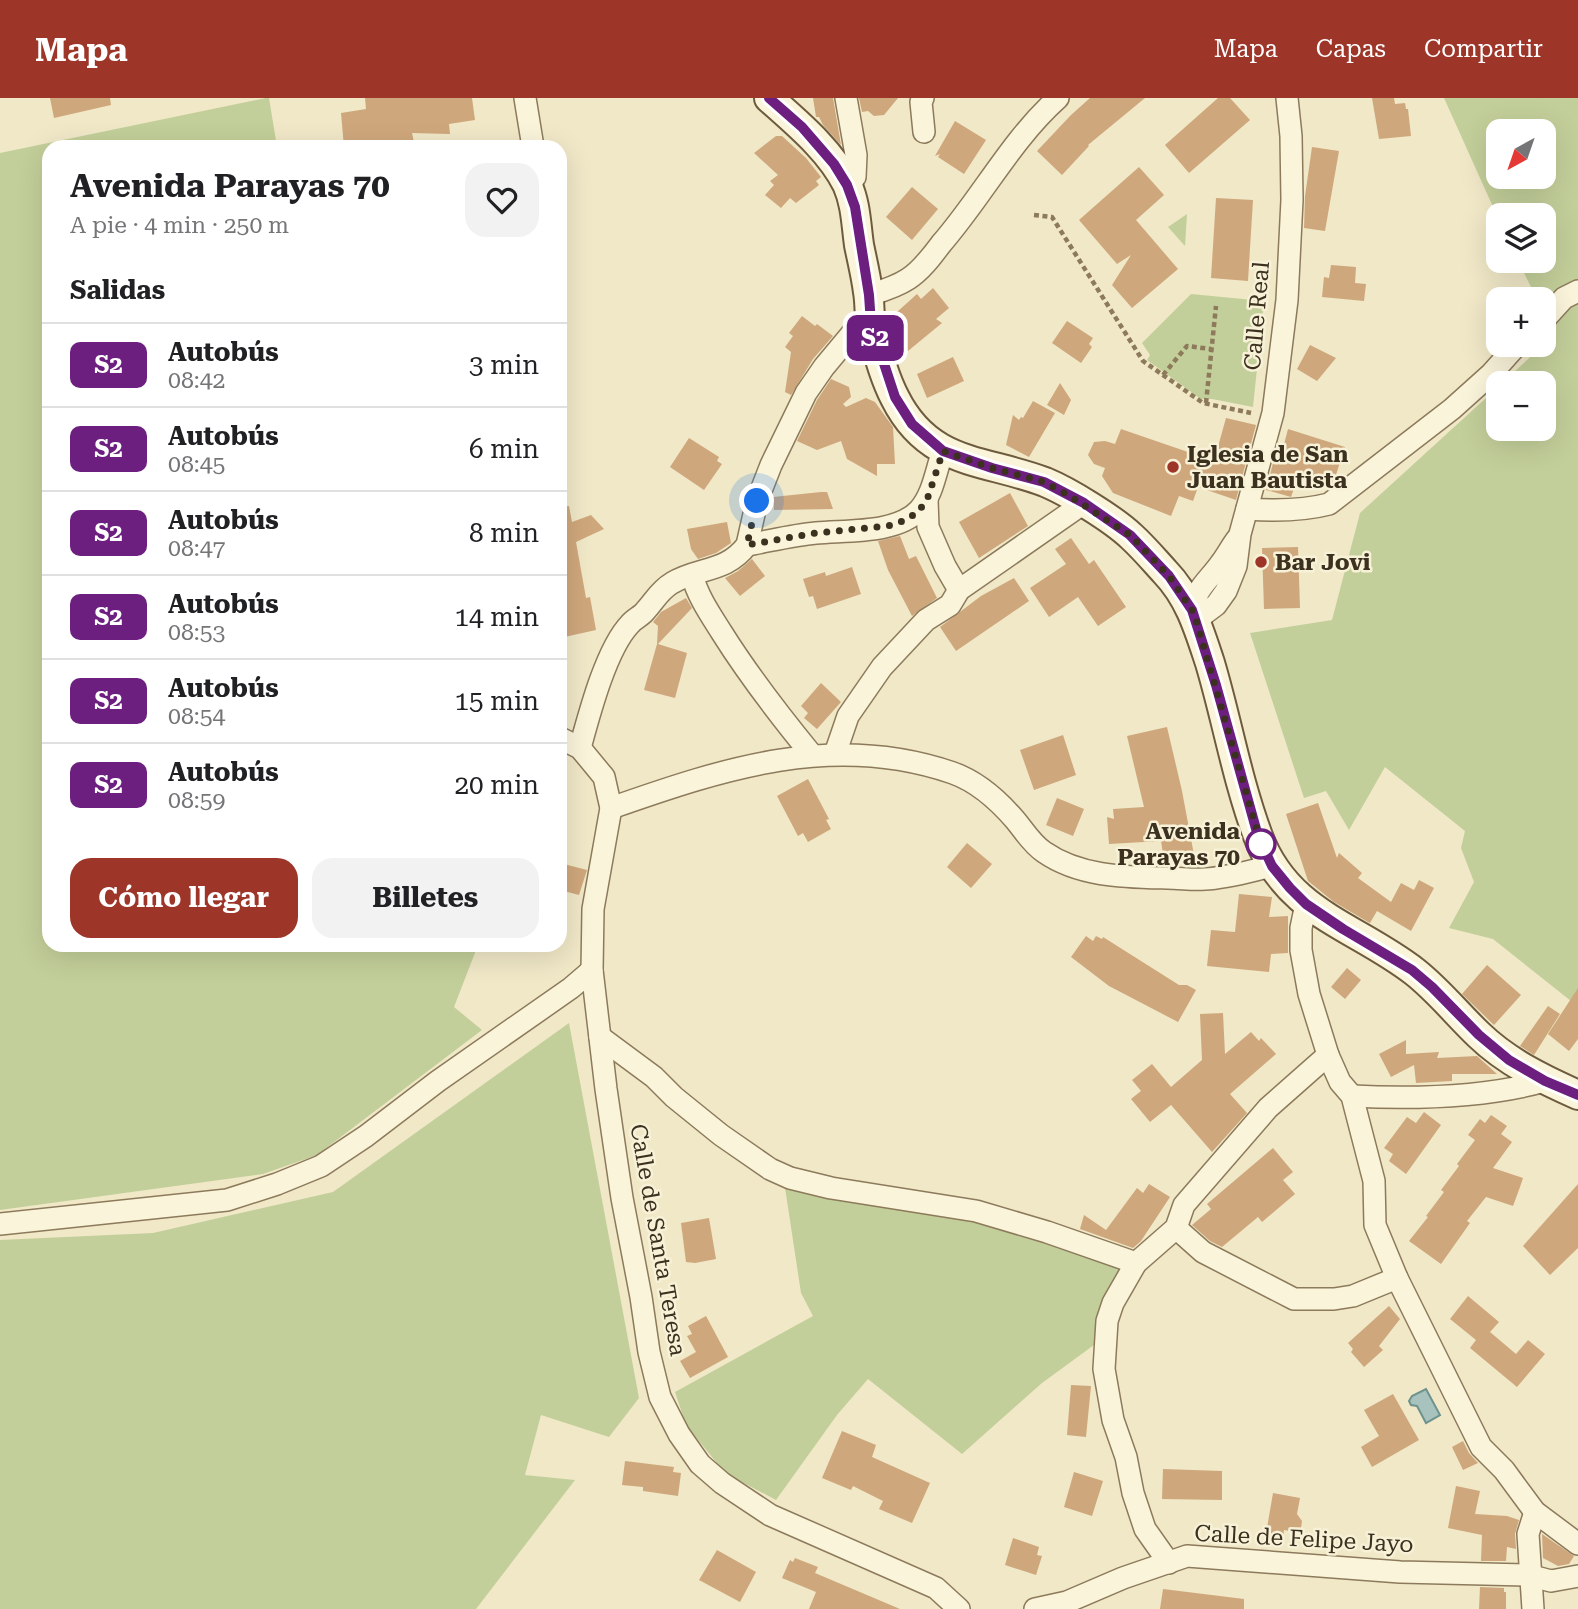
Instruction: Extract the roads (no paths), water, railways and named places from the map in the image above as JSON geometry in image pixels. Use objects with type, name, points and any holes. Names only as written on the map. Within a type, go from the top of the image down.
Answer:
[{"type":"street","points":[[525,98],[532,140]]},
{"type":"street","points":[[769,98],[802,127],[834,164],[847,185],[855,207],[871,324],[895,397],[912,424],[943,451],[1044,482],[1084,503],[1130,535],[1161,568],[1194,615],[1258,836],[1272,866],[1306,904],[1412,970],[1509,1060],[1545,1081],[1578,1095]]},
{"type":"street","points":[[846,98],[856,155],[855,177],[847,185]]},
{"type":"street","points":[[923,98],[921,102],[924,132]]},
{"type":"street","points":[[869,295],[910,279],[953,231],[1024,133],[1058,98]]},
{"type":"street","name":"Calle Real","points":[[1194,615],[1216,605],[1226,591],[1236,566],[1240,534],[1273,414],[1287,300],[1292,200],[1291,136],[1287,98]]},
{"type":"street","points":[[1556,307],[1564,298],[1578,291]]},
{"type":"street","points":[[580,748],[600,683],[629,624],[644,613],[660,592],[674,582],[729,563],[747,545],[757,501],[766,477],[806,393],[854,331],[871,324]]},
{"type":"street","points":[[1247,509],[1312,509],[1329,504],[1411,438],[1452,409],[1506,357]]},
{"type":"street","points":[[747,545],[816,533],[888,526],[917,513],[927,500],[943,451]]},
{"type":"street","points":[[927,500],[928,527],[959,590]]},
{"type":"street","points":[[835,754],[848,716],[881,667],[926,620],[950,605],[959,590],[1084,503]]},
{"type":"street","name":"Calle Real","points":[[1194,615],[1198,591],[1240,534]]},
{"type":"street","points":[[1161,568],[1195,576],[1211,573]]},
{"type":"street","points":[[692,575],[697,593],[748,673],[812,755]]},
{"type":"street","name":"Calle de Santa Teresa","points":[[567,742],[580,748],[604,777],[611,808],[593,909],[592,970],[622,1198],[649,1352],[660,1397],[679,1434],[700,1464],[722,1483],[771,1515],[936,1588],[959,1609]]},
{"type":"street","points":[[611,808],[659,791],[776,759],[835,754],[882,756],[954,774],[982,788],[1045,853],[1073,866],[1101,874],[1205,879],[1272,866]]},
{"type":"street","points":[[1306,904],[1300,928],[1309,995],[1328,1055],[1340,1082],[1352,1096],[1374,1181],[1375,1225],[1480,1447],[1504,1470],[1535,1512],[1578,1544]]},
{"type":"street","points":[[0,1224],[227,1199],[278,1184],[321,1166],[571,988],[592,970]]},
{"type":"street","points":[[600,1037],[654,1077],[721,1135],[770,1169],[790,1178],[831,1188],[976,1211],[1136,1263]]},
{"type":"street","points":[[1169,1563],[1144,1529],[1106,1391],[1104,1369],[1107,1321],[1117,1294],[1136,1263],[1175,1228],[1184,1205],[1245,1133],[1290,1087],[1328,1055]]},
{"type":"street","points":[[1352,1096],[1398,1098],[1516,1089],[1545,1081]]},
{"type":"street","points":[[1175,1228],[1203,1252],[1294,1299],[1353,1296],[1398,1278]]},
{"type":"street","points":[[1533,1609],[1528,1534],[1535,1512]]},
{"type":"street","name":"Calle de Felipe Jayo","points":[[1035,1609],[1067,1602],[1123,1578],[1186,1556],[1401,1572],[1530,1577],[1551,1581],[1578,1576]]},
{"type":"water","points":[[1426,1389],[1440,1415],[1426,1423],[1417,1406],[1411,1405],[1409,1401],[1412,1396]]},
{"type":"place","name":"Iglesia de San Juan Bautista","points":[[1173,467]]},
{"type":"place","name":"Bar Jovi","points":[[1261,562]]},
{"type":"place","name":"Avenida Parayas 70","points":[[1261,844]]}]
